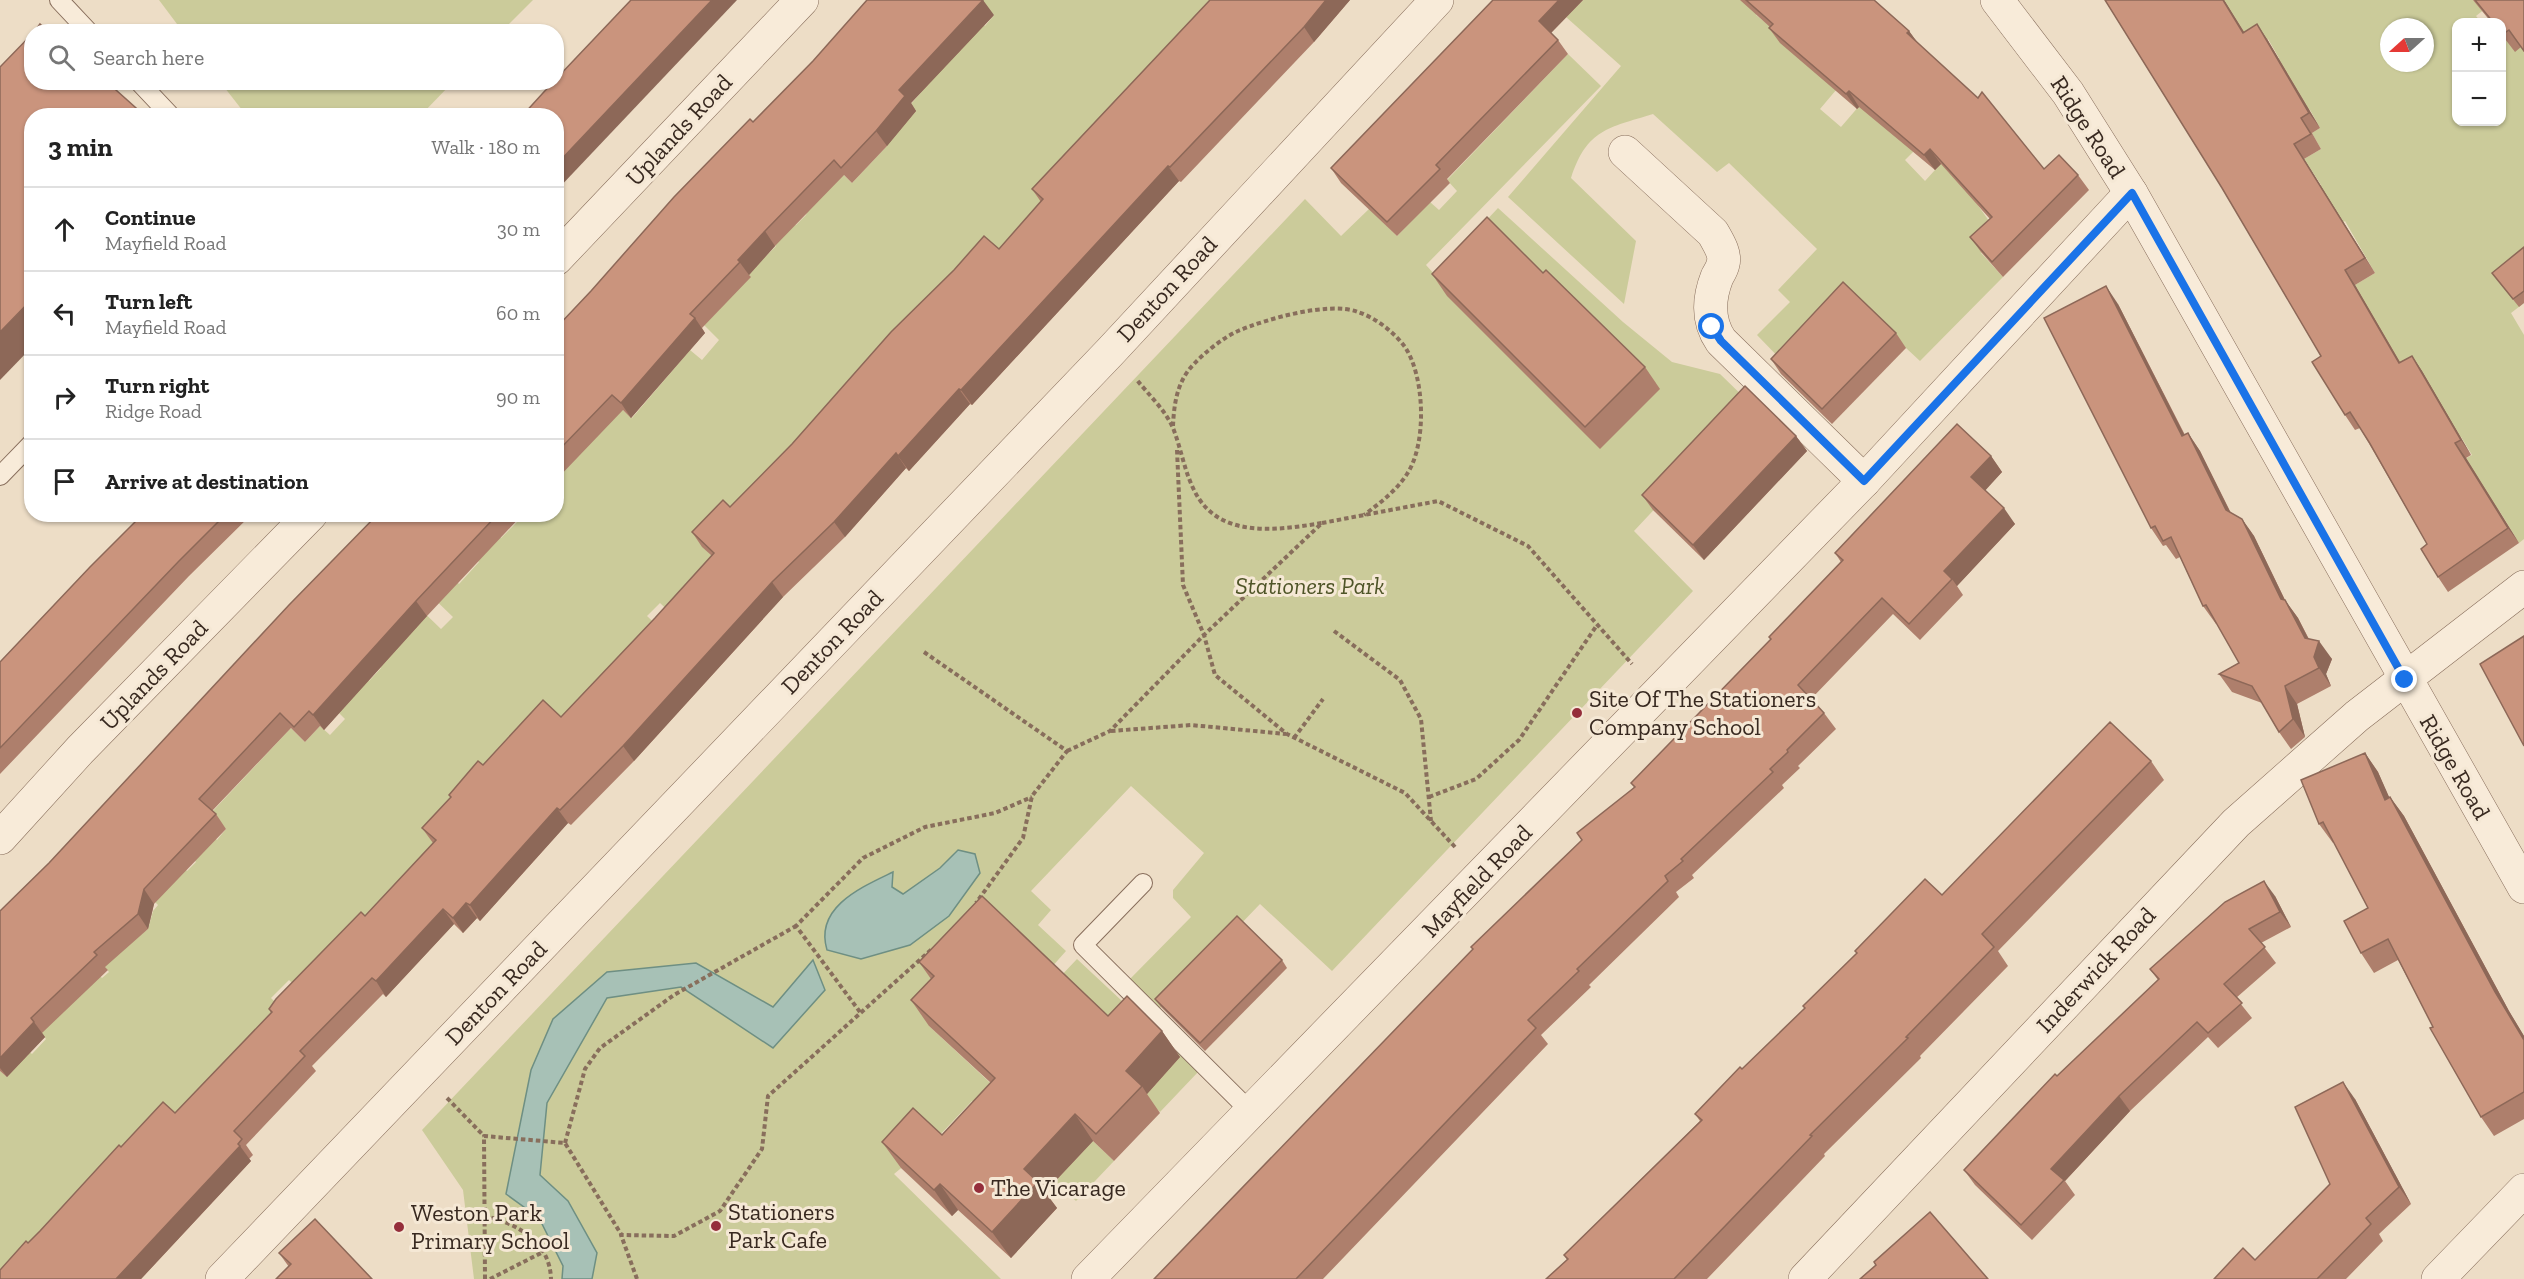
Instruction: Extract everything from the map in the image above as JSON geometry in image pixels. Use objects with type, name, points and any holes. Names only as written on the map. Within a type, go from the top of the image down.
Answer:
[{"type":"street","name":"Uplands Road","points":[[564,251],[802,0]]},
{"type":"street","name":"Denton Road","points":[[222,1279],[1110,352],[1437,0]]},
{"type":"street","name":"Ridge Road","points":[[1996,0],[2068,93],[2132,193],[2405,680],[2524,887]]},
{"type":"street","points":[[1625,152],[1713,233],[1721,248],[1724,263],[1717,278],[1711,311],[1712,327],[1721,341],[1864,481]]},
{"type":"street","name":"Mayfield Road","points":[[1088,1279],[1482,877],[1864,481],[2132,193]]},
{"type":"street","name":"Uplands Road","points":[[0,838],[80,750],[304,522]]},
{"type":"street","name":"Inderwick Road","points":[[1805,1279],[2236,823],[2357,716],[2524,587]]},
{"type":"street","points":[[2438,1279],[2524,1190]]},
{"type":"lane","points":[[59,0],[82,24]]},
{"type":"lane","points":[[147,90],[163,108]]},
{"type":"lane","points":[[0,476],[24,451]]},
{"type":"lane","points":[[1143,884],[1083,945],[1251,1112]]},
{"type":"path","points":[[1364,515],[1388,497],[1408,474],[1419,444],[1421,407],[1417,378],[1405,348],[1385,326],[1357,311],[1301,312],[1237,332],[1193,364],[1174,398],[1173,427],[1177,445],[1195,492],[1210,512],[1231,523],[1252,530],[1273,531],[1322,523],[1438,501],[1528,546],[1659,694]]},
{"type":"path","points":[[1110,352],[1136,377],[1173,427]]},
{"type":"path","points":[[1177,445],[1183,585],[1204,635],[1215,675],[1287,734],[1405,792],[1482,877]]},
{"type":"path","points":[[972,908],[1023,838],[1032,796],[1067,751],[1110,731],[1204,635],[1322,523]]},
{"type":"path","points":[[1430,796],[1476,779],[1519,740],[1597,625]]},
{"type":"path","points":[[1334,631],[1400,680],[1421,719],[1431,822]]},
{"type":"path","points":[[924,652],[1067,751]]},
{"type":"path","points":[[1294,738],[1323,699]]},
{"type":"path","points":[[1110,731],[1191,725],[1287,734]]},
{"type":"path","points":[[637,1279],[621,1235],[565,1143],[585,1069],[594,1055],[674,995],[796,926],[863,858],[925,827],[995,813],[1032,796]]},
{"type":"path","points":[[796,926],[860,1012]]},
{"type":"path","points":[[621,1235],[674,1236],[720,1211],[762,1149],[768,1096],[941,941]]},
{"type":"path","points":[[423,1070],[484,1136],[485,1279]]},
{"type":"path","points":[[484,1136],[565,1143]]},
{"type":"path","points":[[484,1216],[507,1221],[528,1233],[543,1252],[550,1279]]},
{"type":"path","points":[[490,1279],[543,1252]]},
{"type":"green space","points":[[159,0],[533,0],[509,24],[177,24]]},
{"type":"green space","points":[[979,0],[1234,0],[1057,217],[703,547],[725,569],[678,620],[660,603],[647,616],[666,634],[433,843],[450,858],[305,995],[289,980],[271,998],[288,1015],[0,1279],[0,1071],[7,1077],[24,1047],[32,1054],[46,1039],[31,1022],[76,952],[102,978],[109,972],[103,965],[148,929],[153,911],[158,905],[140,887],[170,855],[187,871],[196,862],[180,846],[200,824],[217,840],[226,829],[210,814],[291,728],[305,742],[320,726],[330,735],[345,719],[337,711],[351,665],[369,681],[381,668],[363,650],[411,600],[441,629],[453,617],[423,588],[442,568],[459,584],[479,562],[463,546],[485,523],[501,538],[517,522],[564,522],[564,461],[607,396],[632,418],[690,350],[702,360],[719,340],[704,325],[720,309],[705,293],[750,242],[765,257],[776,246],[761,231],[796,225],[806,215],[825,157],[852,183],[886,147],[910,105],[982,23],[985,26],[994,15]]},
{"type":"green space","points":[[1583,0],[1746,0],[1759,11],[1756,15],[1842,83],[1820,109],[1841,127],[1872,91],[1919,146],[1905,160],[1925,181],[1945,159],[1999,235],[1981,253],[2003,277],[1920,361],[1906,348],[1787,366],[1757,335],[1790,302],[1778,290],[1817,249],[1729,163],[1717,172],[1653,114],[1611,127],[1592,140],[1584,149],[1571,178],[1636,241],[1624,304],[1508,197],[1621,66],[1566,17]]},
{"type":"green space","points":[[2221,0],[2496,0],[2476,16],[2478,18],[2452,18],[2452,126],[2506,126],[2506,36],[2524,44],[2524,303],[2511,313],[2524,335],[2524,539],[2519,543],[2500,512],[2456,464],[2472,455],[2461,437],[2446,446],[2355,285],[2375,273],[2345,221],[2326,232],[2304,195],[2321,185],[2304,159],[2321,149],[2312,133],[2320,128],[2310,110],[2231,89],[2279,58],[2268,39],[2254,48]]},
{"type":"green space","name":"Stationers Park","points":[[1568,54],[1601,86],[1426,265],[1435,275],[1498,208],[1623,322],[1672,362],[1720,374],[1752,405],[1634,531],[1693,591],[1332,971],[1260,904],[1160,1008],[1130,979],[1191,917],[1173,898],[1173,890],[1204,853],[1131,786],[1031,891],[1051,910],[1038,925],[1066,951],[1050,969],[929,1026],[1074,1161],[1093,1141],[1114,1161],[1076,1201],[972,1101],[936,1139],[894,1174],[1001,1279],[474,1279],[463,1190],[422,1130],[1305,199],[1341,236],[1369,209],[1397,236],[1430,202],[1439,210],[1457,191],[1447,180]]},
{"type":"green space","points":[[226,90],[445,90],[428,108],[241,108]]},
{"type":"green space","points":[[1077,959],[1198,1072],[1160,1112],[1144,1097],[1163,1076],[1059,978]]},
{"type":"shaded area","points":[[958,850],[975,854],[980,873],[949,916],[910,945],[861,959],[827,950],[825,935],[827,922],[844,900],[868,884],[893,872],[892,887],[903,894],[940,868]]},
{"type":"shaded area","points":[[813,960],[825,990],[773,1048],[681,987],[607,998],[547,1103],[540,1175],[568,1201],[597,1253],[592,1279],[562,1279],[563,1266],[539,1218],[506,1194],[531,1070],[553,1019],[607,972],[696,963],[773,1007]]},
{"type":"building","points":[[631,0],[712,0],[564,157],[564,108],[529,108],[546,90],[564,90],[564,71]]},
{"type":"building","points":[[867,0],[983,0],[899,90],[905,96],[876,131],[841,168],[834,160],[738,260],[740,262],[690,314],[695,318],[621,403],[612,395],[564,445],[564,320],[674,197],[750,119],[753,122],[813,61]]},
{"type":"building","points":[[1210,0],[1326,0],[1304,27],[1170,167],[1168,166],[961,390],[959,389],[898,456],[896,453],[834,522],[772,582],[623,746],[560,810],[557,808],[470,905],[466,903],[453,918],[443,909],[376,981],[372,978],[300,1051],[305,1056],[234,1131],[242,1139],[238,1144],[240,1146],[116,1279],[0,1279],[0,1270],[26,1241],[28,1243],[40,1231],[119,1145],[121,1147],[163,1102],[175,1113],[272,1012],[269,1009],[276,999],[361,912],[365,916],[436,840],[422,828],[451,797],[449,795],[478,761],[483,765],[543,700],[561,717],[655,618],[714,553],[692,532],[723,500],[730,507],[792,444],[891,332],[954,270],[984,236],[999,249],[1043,199],[1032,189]]},
{"type":"building","points":[[1493,0],[1559,0],[1539,21],[1558,40],[1436,165],[1440,169],[1387,222],[1331,168]]},
{"type":"building","points":[[1746,0],[1874,0],[1978,98],[1982,92],[2044,169],[2059,155],[2078,175],[1992,262],[1970,237],[1992,217],[1930,149],[1924,155],[1849,91],[1846,94],[1769,28],[1773,24]]},
{"type":"building","points":[[2105,0],[2223,0],[2243,33],[2257,24],[2309,113],[2301,118],[2311,134],[2294,144],[2365,258],[2345,270],[2399,363],[2412,356],[2461,440],[2455,443],[2508,528],[2438,577],[2421,549],[2427,544],[2369,442],[2350,412],[2345,415],[2312,362],[2321,356],[2222,188]]},
{"type":"building","points":[[2475,0],[2524,0],[2524,51],[2509,30],[2506,32],[2506,18],[2490,18]]},
{"type":"building","points":[[24,42],[24,90],[116,90],[136,108],[24,108],[24,307],[0,332],[0,67]]},
{"type":"building","points":[[1487,217],[1543,273],[1546,270],[1645,367],[1585,427],[1432,274]]},
{"type":"building","points":[[2524,247],[2524,291],[2513,299],[2492,273]]},
{"type":"building","points":[[1843,282],[1896,333],[1822,409],[1771,359]]},
{"type":"building","points":[[2106,286],[2182,436],[2188,433],[2226,510],[2242,519],[2281,599],[2285,600],[2305,638],[2319,641],[2314,657],[2319,668],[2285,686],[2293,719],[2279,732],[2252,686],[2219,674],[2239,663],[2206,605],[2203,606],[2171,537],[2163,541],[2155,526],[2151,528],[2044,318]]},
{"type":"building","points":[[1745,386],[1796,436],[1693,545],[1642,495]]},
{"type":"building","points":[[1957,424],[1991,456],[1971,477],[2004,508],[1944,571],[1952,579],[1909,624],[1882,598],[1798,685],[1824,713],[1770,769],[1773,772],[1665,876],[1668,881],[1528,1020],[1536,1028],[1296,1279],[1154,1279],[1473,949],[1471,947],[1582,840],[1577,833],[1635,787],[1631,783],[1771,639],[1769,637],[1843,560],[1835,553]]},
{"type":"building","points":[[135,522],[218,522],[0,748],[0,662]]},
{"type":"building","points":[[370,522],[490,522],[313,715],[309,711],[294,727],[280,713],[199,799],[216,814],[144,889],[138,914],[94,952],[97,955],[31,1018],[34,1022],[0,1058],[0,911],[49,863],[289,605]]},
{"type":"building","points":[[2524,636],[2524,746],[2480,664]]},
{"type":"building","points":[[2110,722],[2151,761],[1982,934],[1994,947],[1906,1037],[1908,1038],[1810,1135],[1812,1136],[1674,1279],[1546,1279],[1568,1259],[1564,1255],[1702,1120],[1695,1114],[1740,1067],[1742,1069],[1805,1008],[1803,1006],[1857,953],[1855,951],[1925,879],[1942,895]]},
{"type":"building","points":[[2365,753],[2385,800],[2390,797],[2495,992],[2524,1040],[2524,1092],[2481,1117],[2430,1028],[2433,1027],[2388,939],[2361,953],[2344,921],[2368,908],[2323,822],[2319,824],[2301,780]]},
{"type":"building","points":[[2264,881],[2280,912],[2249,929],[2265,947],[2224,984],[2242,1003],[2208,1033],[2197,1022],[2119,1096],[2051,1169],[2064,1180],[2021,1225],[1964,1170],[2055,1074],[2057,1076],[2159,979],[2150,969],[2225,902]]},
{"type":"building","points":[[982,896],[1108,1016],[1127,996],[1162,1031],[1126,1071],[1142,1086],[1096,1134],[1075,1114],[1024,1169],[1038,1182],[992,1232],[940,1184],[934,1190],[882,1142],[913,1108],[942,1135],[995,1078],[911,1000],[934,976],[919,962]]},
{"type":"building","points":[[1237,916],[1282,960],[1200,1043],[1155,999]]},
{"type":"building","points":[[2343,1082],[2399,1187],[2366,1218],[2371,1224],[2317,1279],[2214,1279],[2243,1248],[2255,1260],[2330,1184],[2295,1107]]},
{"type":"building","points":[[1930,1212],[1988,1279],[1860,1279],[1876,1265],[1874,1262]]},
{"type":"building","points":[[315,1219],[372,1279],[276,1279],[291,1264],[279,1253]]},
{"type":"place","name":"Site Of The Stationers Company School","points":[[1577,713]]},
{"type":"place","name":"The Vicarage","points":[[979,1188]]},
{"type":"place","name":"Stationers Park Cafe","points":[[716,1226]]},
{"type":"place","name":"Weston Park Primary School","points":[[399,1227]]},
{"type":"route","points":[[1712,327],[1721,341],[1864,481],[2132,193],[2405,680]]}]
